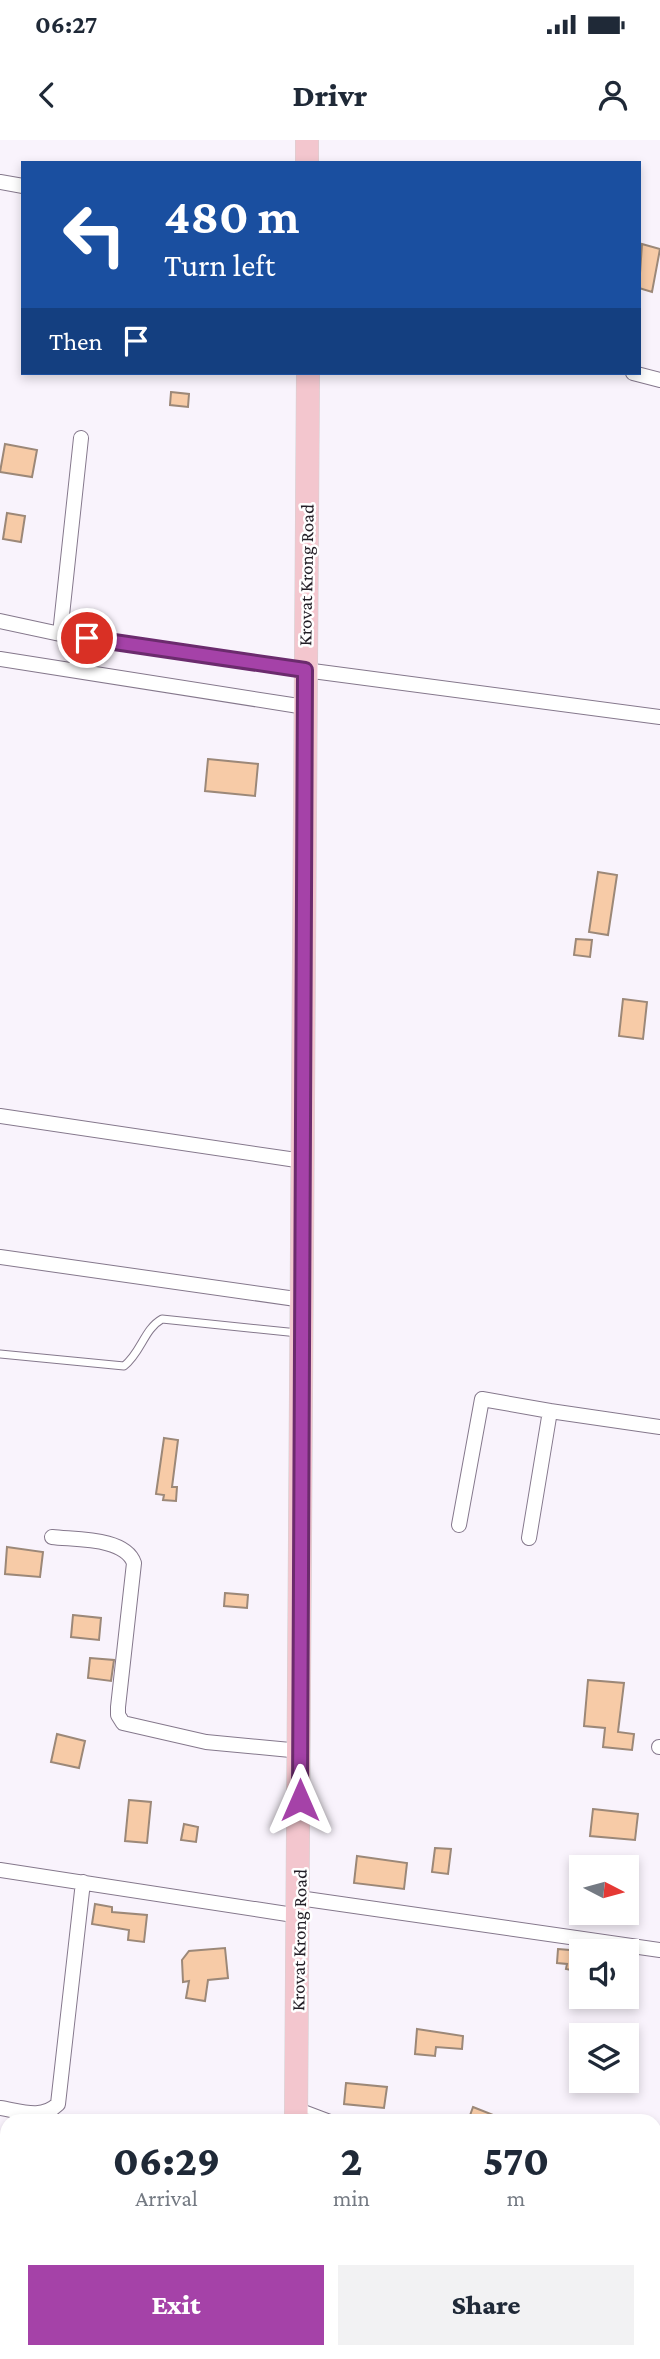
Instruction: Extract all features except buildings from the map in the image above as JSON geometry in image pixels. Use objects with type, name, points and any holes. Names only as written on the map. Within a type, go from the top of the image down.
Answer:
[{"type":"highway","points":[[307,140],[307,161]]},
{"type":"highway","name":"Krovat Krong Road","points":[[296,2113],[308,375]]},
{"type":"street","points":[[0,182],[21,186]]},
{"type":"street","points":[[641,373],[659,374]]},
{"type":"street","points":[[60,634],[81,438]]},
{"type":"street","points":[[0,621],[60,634],[305,670],[660,717]]},
{"type":"street","points":[[0,659],[306,707]]},
{"type":"street","points":[[0,1116],[303,1161]]},
{"type":"street","points":[[0,1257],[303,1300]]},
{"type":"street","points":[[459,1525],[482,1399],[660,1427]]},
{"type":"street","points":[[529,1538],[550,1411]]},
{"type":"street","points":[[52,1536],[118,1546],[131,1555],[134,1563],[118,1707],[118,1715],[123,1723],[206,1742],[300,1751]]},
{"type":"street","points":[[0,1870],[660,1950]]},
{"type":"street","points":[[52,2114],[60,2093],[83,1882]]},
{"type":"street","points":[[0,2108],[36,2114]]},
{"type":"lane","points":[[0,1354],[124,1366],[136,1357],[146,1336],[162,1319],[302,1334]]},
{"type":"route","points":[[87,638],[305,670],[300,1800]]}]
